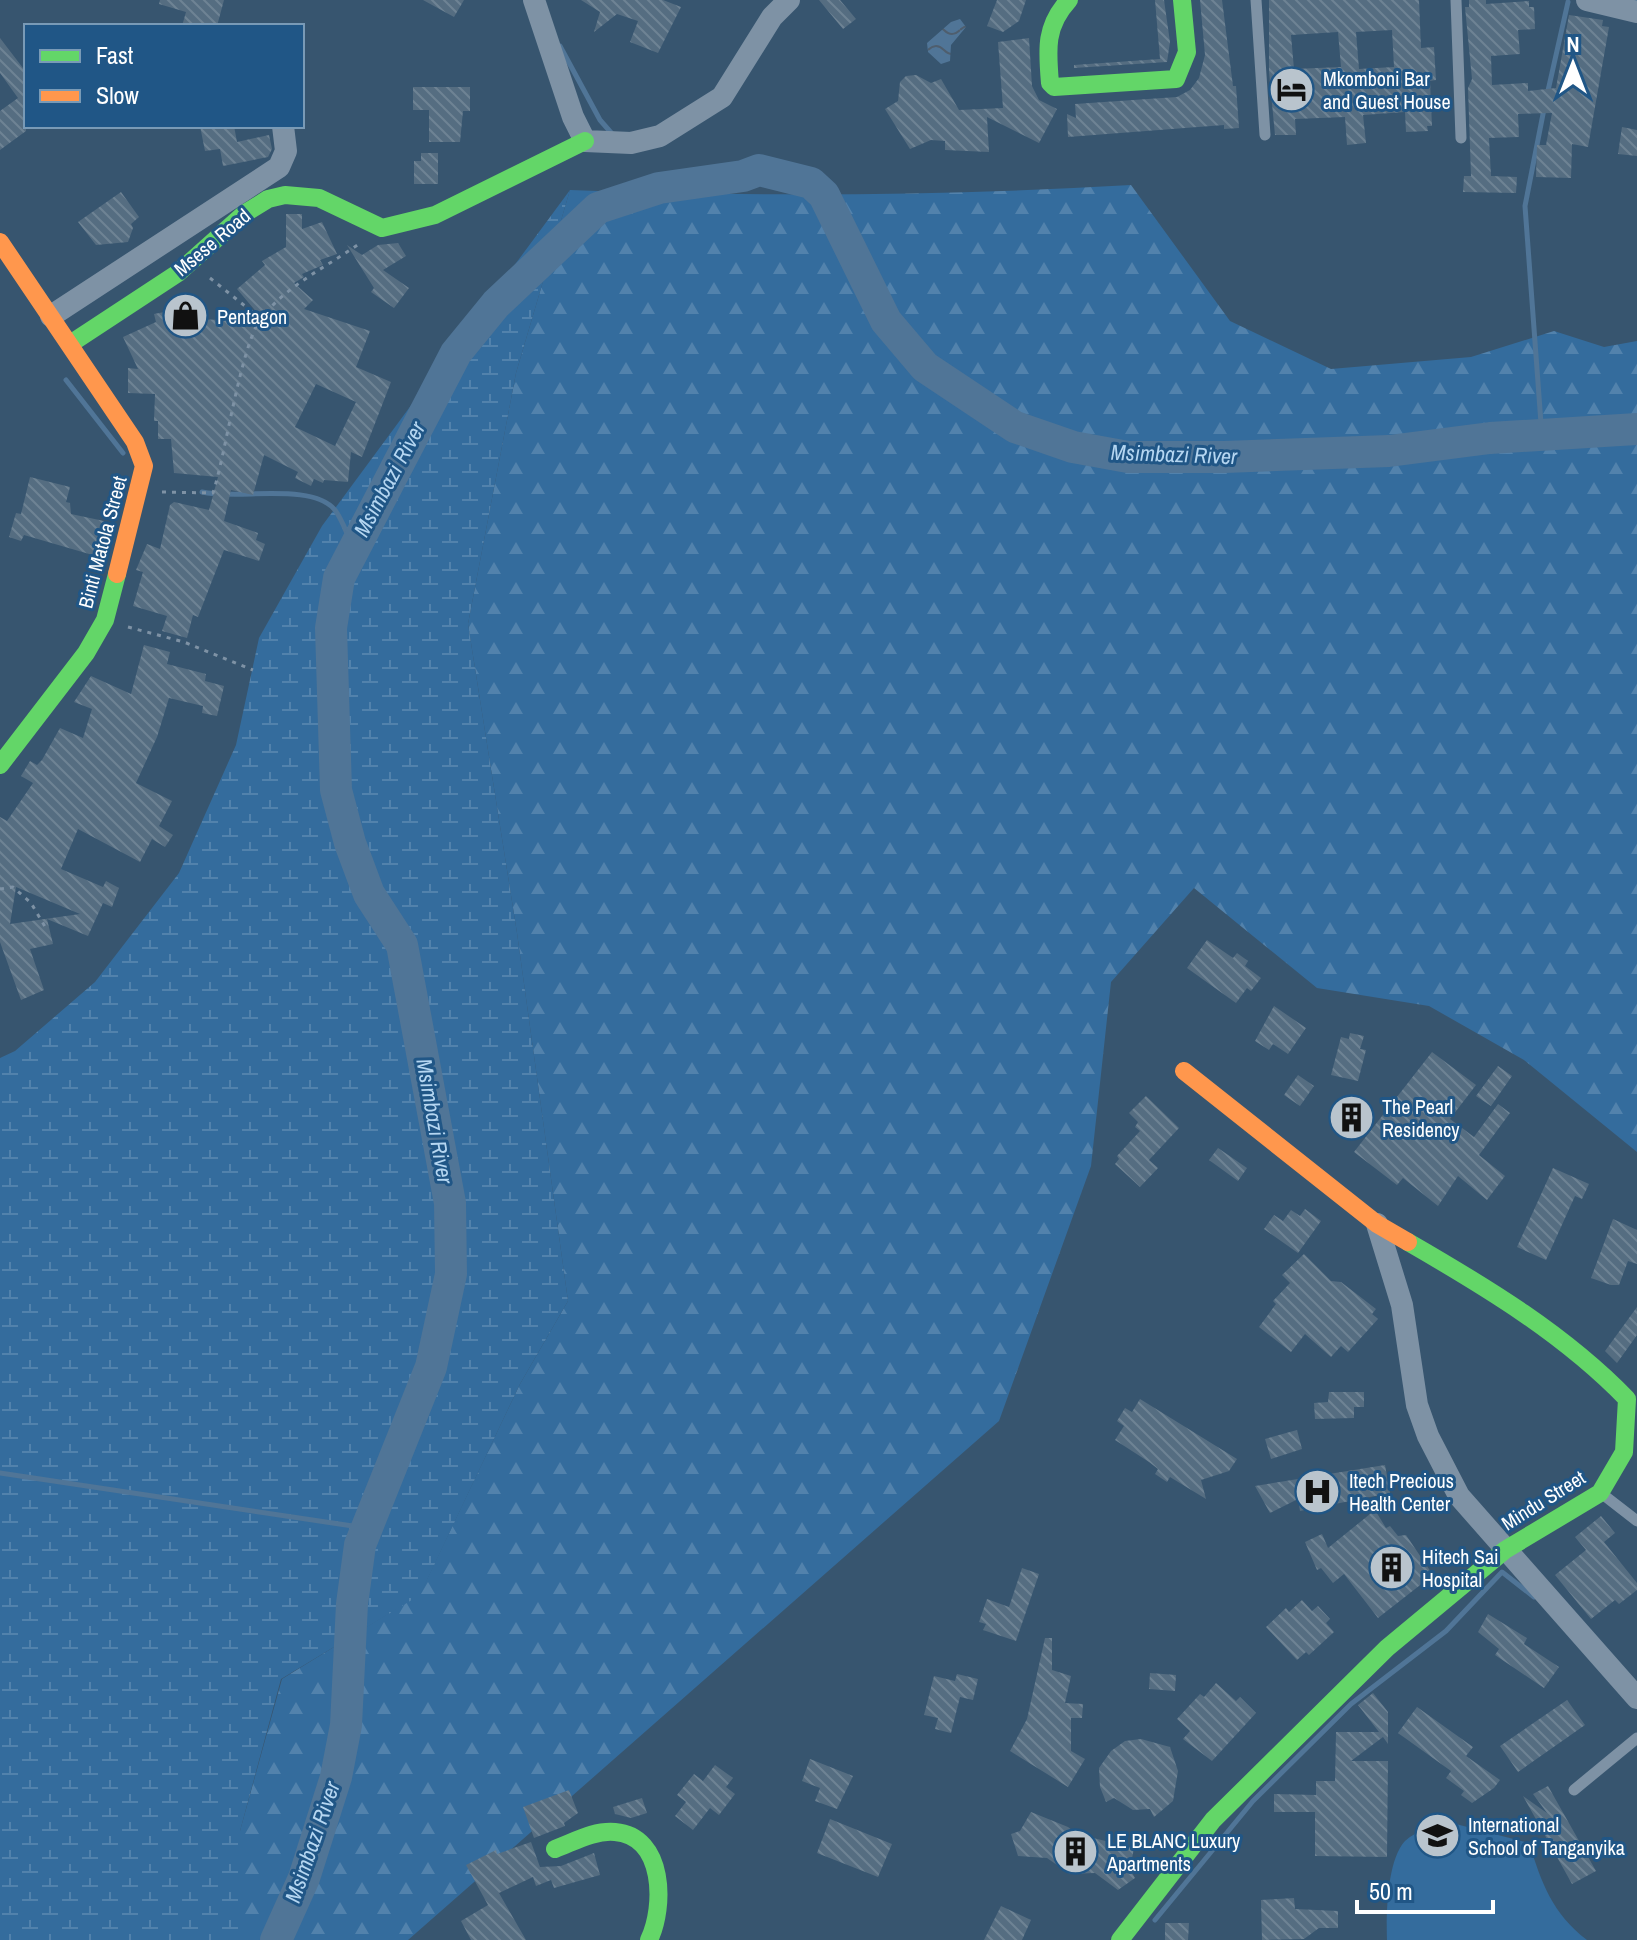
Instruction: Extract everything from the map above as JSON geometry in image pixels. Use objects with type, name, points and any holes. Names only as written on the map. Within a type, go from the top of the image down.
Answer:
[{"type":"street","points":[[534,0],[573,117],[585,141]]},
{"type":"street","points":[[382,228],[435,215],[585,141],[631,143],[660,136],[722,97],[772,17],[789,0]]},
{"type":"street","points":[[1069,0],[1048,24],[1047,57],[1050,83],[1054,87],[1176,79],[1184,71],[1188,51],[1182,0]]},
{"type":"street","points":[[1587,0],[1637,12]]},
{"type":"street","points":[[51,316],[279,167],[286,151],[283,128]]},
{"type":"street","name":"Msese Road","points":[[70,344],[191,263],[253,206],[286,195],[322,197],[350,207],[382,228]]},
{"type":"street","name":"Binti Matola Street","points":[[0,242],[135,442],[144,466],[105,620],[86,653],[0,765]]},
{"type":"street","name":"Mindu Street","points":[[1120,1940],[1213,1820],[1387,1648],[1505,1550],[1600,1493],[1630,1452],[1627,1399],[1594,1365],[1493,1291],[1377,1224],[1184,1071]]},
{"type":"street","points":[[1377,1224],[1402,1305],[1410,1372],[1428,1436],[1459,1496],[1637,1698]]},
{"type":"street","points":[[555,1849],[599,1833],[621,1833],[641,1846],[652,1863],[661,1901],[659,1924],[649,1940]]},
{"type":"lane","points":[[1256,0],[1265,135]]},
{"type":"lane","points":[[1456,0],[1461,138]]},
{"type":"lane","points":[[1600,1493],[1637,1521]]},
{"type":"lane","points":[[1574,1790],[1637,1738]]},
{"type":"path","points":[[139,493],[213,493],[246,354],[260,318],[287,291],[382,228]]},
{"type":"path","points":[[191,263],[260,318]]},
{"type":"path","points":[[105,620],[184,642],[253,670]]},
{"type":"path","points":[[0,889],[13,887],[31,903],[47,930]]},
{"type":"green space","points":[[1131,185],[1230,321],[1331,369],[1471,357],[1554,331],[1604,347],[1637,341],[1637,1152],[1524,1060],[1429,1006],[1317,988],[1194,888],[1111,982],[1091,1166],[999,1421],[408,1940],[240,1940],[240,1831],[282,1679],[420,1594],[520,1384],[568,1301],[517,933],[468,624],[516,373],[570,190],[850,194]]},
{"type":"green space","points":[[570,190],[516,373],[468,624],[517,933],[568,1301],[520,1384],[420,1595],[281,1679],[240,1831],[240,1940],[0,1940],[0,1058],[15,1051],[95,982],[179,873],[236,745],[259,638],[322,526]]},
{"type":"green space","points":[[1452,1823],[1529,1843],[1550,1897],[1565,1919],[1587,1940],[1387,1940],[1389,1888],[1399,1850],[1415,1834]]},
{"type":"water","points":[[960,19],[966,27],[951,45],[950,61],[941,64],[928,52],[927,43],[951,22]]},
{"type":"building","points":[[160,0],[224,0],[218,24],[183,24],[186,12],[159,4]]},
{"type":"building","points":[[423,0],[464,0],[454,17]]},
{"type":"building","points":[[581,0],[663,0],[681,7],[658,53],[630,42],[638,21],[617,14],[594,32],[600,12]]},
{"type":"building","points":[[819,0],[840,0],[856,19],[843,29]]},
{"type":"building","points":[[997,0],[1026,0],[1019,21],[1003,32],[987,26]]},
{"type":"building","points":[[1155,0],[1164,0],[1170,42],[1167,62],[1074,68],[1074,65],[1160,59]]},
{"type":"building","points":[[1200,0],[1222,0],[1233,86],[1236,86],[1239,128],[1224,129],[1224,125],[1068,137],[1067,114],[1076,118],[1075,104],[1177,97],[1190,90],[1199,78],[1205,55]]},
{"type":"building","points":[[1269,0],[1419,0],[1421,48],[1434,47],[1436,80],[1430,81],[1432,126],[1427,126],[1428,131],[1406,132],[1405,112],[1363,115],[1366,143],[1347,145],[1345,117],[1295,119],[1296,135],[1275,135],[1269,72]],"holes":[[[1392,30],[1394,67],[1359,69],[1356,32]],[[1338,32],[1341,67],[1294,69],[1291,35]]]},
{"type":"building","points":[[1469,0],[1486,0],[1486,4],[1529,1],[1529,7],[1534,7],[1535,29],[1518,30],[1520,54],[1491,56],[1492,85],[1528,83],[1528,91],[1556,88],[1569,15],[1603,20],[1602,26],[1609,27],[1588,147],[1572,144],[1571,178],[1536,177],[1537,145],[1546,145],[1552,113],[1518,114],[1519,137],[1489,138],[1491,176],[1517,177],[1516,193],[1463,192],[1464,176],[1471,176],[1468,88],[1472,79],[1465,7],[1469,7]]},
{"type":"building","points":[[0,38],[24,69],[26,131],[0,150],[0,111],[18,98],[0,73]]},
{"type":"building","points":[[1029,38],[1032,86],[1039,100],[1057,109],[1039,143],[987,117],[989,152],[945,150],[945,141],[931,140],[910,149],[885,109],[898,101],[900,82],[906,76],[916,75],[931,83],[941,79],[959,110],[1003,108],[998,42]]},
{"type":"building","points":[[413,87],[470,87],[470,111],[463,111],[460,142],[429,142],[429,110],[413,110]]},
{"type":"building","points":[[1622,127],[1637,130],[1637,156],[1618,154]]},
{"type":"building","points":[[200,128],[234,128],[237,142],[269,135],[272,149],[268,157],[223,166],[220,149],[205,151]]},
{"type":"building","points":[[421,153],[438,153],[438,184],[414,184],[414,161],[421,161]]},
{"type":"building","points":[[121,192],[139,217],[131,224],[133,228],[128,242],[96,245],[78,222]]},
{"type":"building","points":[[286,214],[302,214],[302,229],[322,222],[337,254],[320,260],[323,265],[302,274],[304,277],[294,283],[313,300],[304,309],[370,331],[356,367],[391,382],[362,457],[351,452],[348,482],[324,480],[323,483],[314,479],[311,486],[295,478],[298,472],[264,455],[253,495],[231,490],[224,521],[258,533],[256,540],[265,544],[259,561],[224,550],[198,617],[193,615],[187,638],[162,631],[167,616],[133,606],[143,572],[136,570],[147,544],[160,549],[170,505],[174,502],[209,510],[218,477],[174,473],[171,439],[158,439],[158,421],[154,421],[155,394],[128,393],[128,368],[138,369],[123,337],[156,322],[154,314],[195,306],[197,319],[265,322],[237,289],[265,265],[262,261],[286,247]],"holes":[[[316,384],[356,402],[335,446],[295,427]]]},
{"type":"building","points":[[398,243],[406,256],[383,270],[409,288],[394,308],[371,292],[374,288],[347,245],[362,255],[378,245]]},
{"type":"building","points":[[30,477],[70,487],[66,502],[70,503],[71,514],[104,521],[96,556],[24,535],[21,541],[9,537],[16,513],[21,514]]},
{"type":"building","points":[[144,645],[170,652],[167,664],[206,674],[205,681],[224,686],[217,716],[202,713],[203,706],[169,698],[157,737],[136,783],[172,801],[159,826],[173,835],[165,847],[152,839],[140,862],[78,829],[61,869],[103,887],[106,881],[119,888],[112,907],[103,903],[88,936],[47,919],[53,944],[30,949],[44,990],[21,1000],[0,942],[0,817],[7,821],[33,783],[21,776],[30,761],[37,765],[42,760],[60,728],[83,738],[92,709],[74,702],[91,676],[131,694]],"holes":[[[16,887],[80,914],[10,924]]]},
{"type":"building","points":[[1207,940],[1233,958],[1237,953],[1248,961],[1245,966],[1261,978],[1251,991],[1247,988],[1236,1003],[1187,968]]},
{"type":"building","points":[[1274,1006],[1306,1028],[1288,1054],[1273,1044],[1269,1050],[1255,1041]]},
{"type":"building","points":[[1350,1033],[1364,1036],[1360,1049],[1366,1050],[1358,1081],[1331,1075],[1341,1037],[1349,1039]]},
{"type":"building","points":[[1432,1052],[1476,1085],[1450,1119],[1474,1137],[1498,1104],[1510,1113],[1479,1155],[1505,1176],[1487,1200],[1458,1176],[1438,1206],[1403,1178],[1397,1185],[1354,1152]]},
{"type":"building","points":[[1498,1066],[1512,1076],[1491,1106],[1476,1096]]},
{"type":"building","points":[[1298,1075],[1314,1086],[1300,1106],[1284,1095]]},
{"type":"building","points":[[1146,1096],[1179,1128],[1149,1160],[1158,1168],[1140,1187],[1115,1164],[1119,1159],[1117,1156],[1140,1131],[1135,1127],[1138,1122],[1129,1113]]},
{"type":"building","name":"The Pearl Residency","points":[[1354,1102],[1363,1109],[1355,1139],[1336,1123]]},
{"type":"building","points":[[1218,1148],[1247,1168],[1238,1181],[1209,1160]]},
{"type":"building","points":[[1553,1168],[1589,1184],[1582,1199],[1575,1196],[1546,1260],[1517,1247]]},
{"type":"building","points":[[1305,1209],[1321,1221],[1298,1253],[1264,1229],[1274,1215],[1283,1221],[1291,1210],[1300,1216]]},
{"type":"building","points":[[1613,1219],[1637,1230],[1637,1264],[1628,1261],[1619,1285],[1591,1278]]},
{"type":"building","points":[[1304,1254],[1331,1281],[1341,1282],[1376,1309],[1372,1314],[1378,1319],[1348,1352],[1341,1346],[1331,1357],[1305,1334],[1291,1352],[1259,1327],[1276,1304],[1273,1301],[1290,1283],[1282,1275]]},
{"type":"building","points":[[1637,1307],[1637,1335],[1617,1363],[1605,1351]]},
{"type":"building","points":[[1329,1392],[1364,1392],[1364,1407],[1354,1407],[1354,1418],[1315,1419],[1314,1403],[1328,1402]]},
{"type":"building","points":[[1140,1399],[1237,1459],[1229,1471],[1201,1480],[1206,1499],[1170,1477],[1167,1482],[1155,1474],[1158,1469],[1115,1440],[1124,1426],[1117,1421],[1125,1408],[1132,1412]]},
{"type":"building","points":[[1297,1430],[1302,1449],[1271,1459],[1265,1439]]},
{"type":"building","points":[[1385,1465],[1390,1493],[1300,1511],[1298,1499],[1270,1513],[1255,1486]]},
{"type":"building","name":"Hitech Sai Hospital","points":[[1375,1510],[1386,1528],[1390,1526],[1398,1536],[1406,1535],[1433,1575],[1378,1618],[1344,1574],[1333,1583],[1321,1568],[1317,1570],[1305,1542],[1322,1534],[1328,1548]]},
{"type":"building","points":[[1601,1516],[1615,1533],[1604,1542],[1637,1583],[1637,1590],[1619,1604],[1615,1600],[1591,1619],[1555,1575],[1586,1550],[1575,1537]]},
{"type":"building","points":[[1022,1568],[1039,1574],[1016,1641],[983,1630],[986,1624],[979,1622],[987,1599],[1009,1607]]},
{"type":"building","points":[[1302,1600],[1312,1611],[1318,1606],[1330,1619],[1326,1623],[1334,1632],[1309,1655],[1306,1652],[1297,1660],[1266,1627],[1286,1608],[1289,1612]]},
{"type":"building","points":[[1488,1614],[1527,1638],[1524,1644],[1559,1667],[1544,1688],[1495,1655],[1499,1649],[1478,1632]]},
{"type":"building","points":[[1045,1638],[1052,1638],[1052,1670],[1071,1676],[1065,1703],[1083,1704],[1082,1718],[1071,1718],[1071,1751],[1085,1759],[1068,1787],[1010,1751],[1027,1719]]},
{"type":"building","points":[[1150,1673],[1176,1675],[1175,1691],[1149,1689]]},
{"type":"building","points":[[957,1674],[978,1679],[973,1700],[960,1697],[951,1733],[935,1729],[938,1718],[924,1715],[934,1676],[955,1681]]},
{"type":"building","points":[[1216,1683],[1236,1701],[1240,1697],[1256,1713],[1212,1761],[1183,1739],[1190,1731],[1177,1719],[1200,1694],[1204,1697]]},
{"type":"building","points":[[1373,1693],[1388,1712],[1388,1744],[1383,1737],[1351,1761],[1388,1761],[1387,1857],[1315,1856],[1315,1812],[1274,1812],[1274,1794],[1316,1795],[1316,1781],[1335,1781],[1336,1732],[1379,1732],[1358,1705]]},
{"type":"building","points":[[1567,1700],[1585,1725],[1518,1772],[1500,1746]]},
{"type":"building","points":[[1417,1707],[1473,1747],[1466,1756],[1500,1780],[1494,1788],[1472,1803],[1461,1795],[1464,1791],[1446,1778],[1451,1771],[1398,1733]]},
{"type":"building","points":[[1141,1739],[1170,1747],[1178,1771],[1173,1801],[1154,1817],[1150,1809],[1133,1810],[1114,1798],[1106,1802],[1100,1787],[1099,1768],[1111,1751],[1125,1741]]},
{"type":"building","points":[[810,1759],[853,1776],[837,1809],[815,1801],[820,1788],[802,1781]]},
{"type":"building","points":[[715,1765],[733,1778],[726,1787],[735,1794],[719,1815],[710,1808],[693,1830],[675,1816],[686,1802],[677,1795],[694,1774],[703,1781]]},
{"type":"building","points":[[1548,1786],[1596,1871],[1572,1884],[1523,1796],[1547,1813],[1533,1794]]},
{"type":"building","points":[[569,1790],[578,1813],[564,1823],[565,1826],[534,1838],[523,1807]]},
{"type":"building","points":[[642,1798],[647,1813],[631,1818],[615,1814],[613,1807]]},
{"type":"building","name":"LE BLANC Luxury Apartments","points":[[1031,1812],[1068,1827],[1077,1834],[1134,1848],[1130,1869],[1135,1878],[1118,1890],[1095,1873],[1070,1874],[1047,1858],[1018,1856],[1011,1834],[1020,1831]]},
{"type":"building","points":[[830,1819],[892,1844],[878,1877],[817,1853]]},
{"type":"building","points":[[531,1842],[540,1867],[561,1866],[594,1853],[600,1875],[554,1888],[551,1880],[536,1886],[533,1877],[499,1893],[526,1940],[471,1940],[461,1921],[488,1905],[466,1865],[496,1850],[497,1854]]},
{"type":"building","points":[[1294,1898],[1295,1909],[1338,1911],[1338,1928],[1319,1928],[1304,1939],[1262,1940],[1261,1900]]},
{"type":"building","points":[[1001,1906],[1031,1920],[1022,1940],[984,1940]]},
{"type":"building","points":[[1165,1923],[1189,1923],[1188,1940],[1165,1940]]},
{"type":"waterway","points":[[1547,95],[1568,2]]},
{"type":"waterway","points":[[560,46],[600,120],[614,136]]},
{"type":"waterway","points":[[1542,437],[1525,206],[1544,109]]},
{"type":"waterway","name":"Msimbazi River","points":[[276,1940],[304,1878],[336,1777],[346,1725],[352,1604],[360,1545],[431,1367],[451,1274],[450,1203],[402,945],[369,894],[350,843],[336,790],[331,628],[339,578],[456,353],[496,304],[598,208],[659,188],[743,176],[759,170],[811,183],[824,195],[886,321],[925,367],[1015,427],[1073,447],[1128,457],[1224,457],[1389,451],[1490,438],[1637,429]]},
{"type":"waterway","points":[[66,380],[123,453]]},
{"type":"waterway","points":[[202,492],[310,496],[335,510],[349,538],[358,535]]},
{"type":"waterway","points":[[0,1473],[366,1528]]},
{"type":"waterway","points":[[1155,1920],[1253,1801],[1351,1704],[1446,1631],[1502,1572],[1534,1597]]},
{"type":"traffic: fast","points":[[1069,0],[1055,19],[1049,38],[1050,83],[1054,87],[1176,79],[1187,52],[1182,0]]},
{"type":"traffic: fast","points":[[70,344],[178,273],[244,214],[268,199],[285,195],[319,198],[382,228],[435,215],[585,141]]},
{"type":"traffic: fast","points":[[0,765],[86,653],[105,620],[117,574]]},
{"type":"traffic: fast","points":[[1120,1940],[1213,1820],[1387,1648],[1505,1550],[1600,1493],[1624,1452],[1627,1399],[1603,1375],[1495,1294],[1408,1242]]},
{"type":"traffic: fast","points":[[555,1849],[607,1832],[631,1836],[644,1846],[657,1875],[658,1892],[649,1940]]},
{"type":"traffic: slow","points":[[0,242],[135,442],[144,466],[117,574]]},
{"type":"traffic: slow","points":[[1184,1071],[1377,1224],[1408,1242]]},
{"type":"place","name":"Mkomboni Bar and Guest House","points":[[1292,90]]},
{"type":"place","name":"Pentagon","points":[[186,316]]},
{"type":"place","name":"The Pearl Residency","points":[[1351,1118]]},
{"type":"place","name":"Itech Precious Health Center","points":[[1318,1492]]},
{"type":"place","name":"Hitech Sai Hospital","points":[[1391,1568]]},
{"type":"place","name":"International School of Tanganyika","points":[[1437,1835]]},
{"type":"place","name":"LE BLANC Luxury Apartments","points":[[1076,1852]]}]
